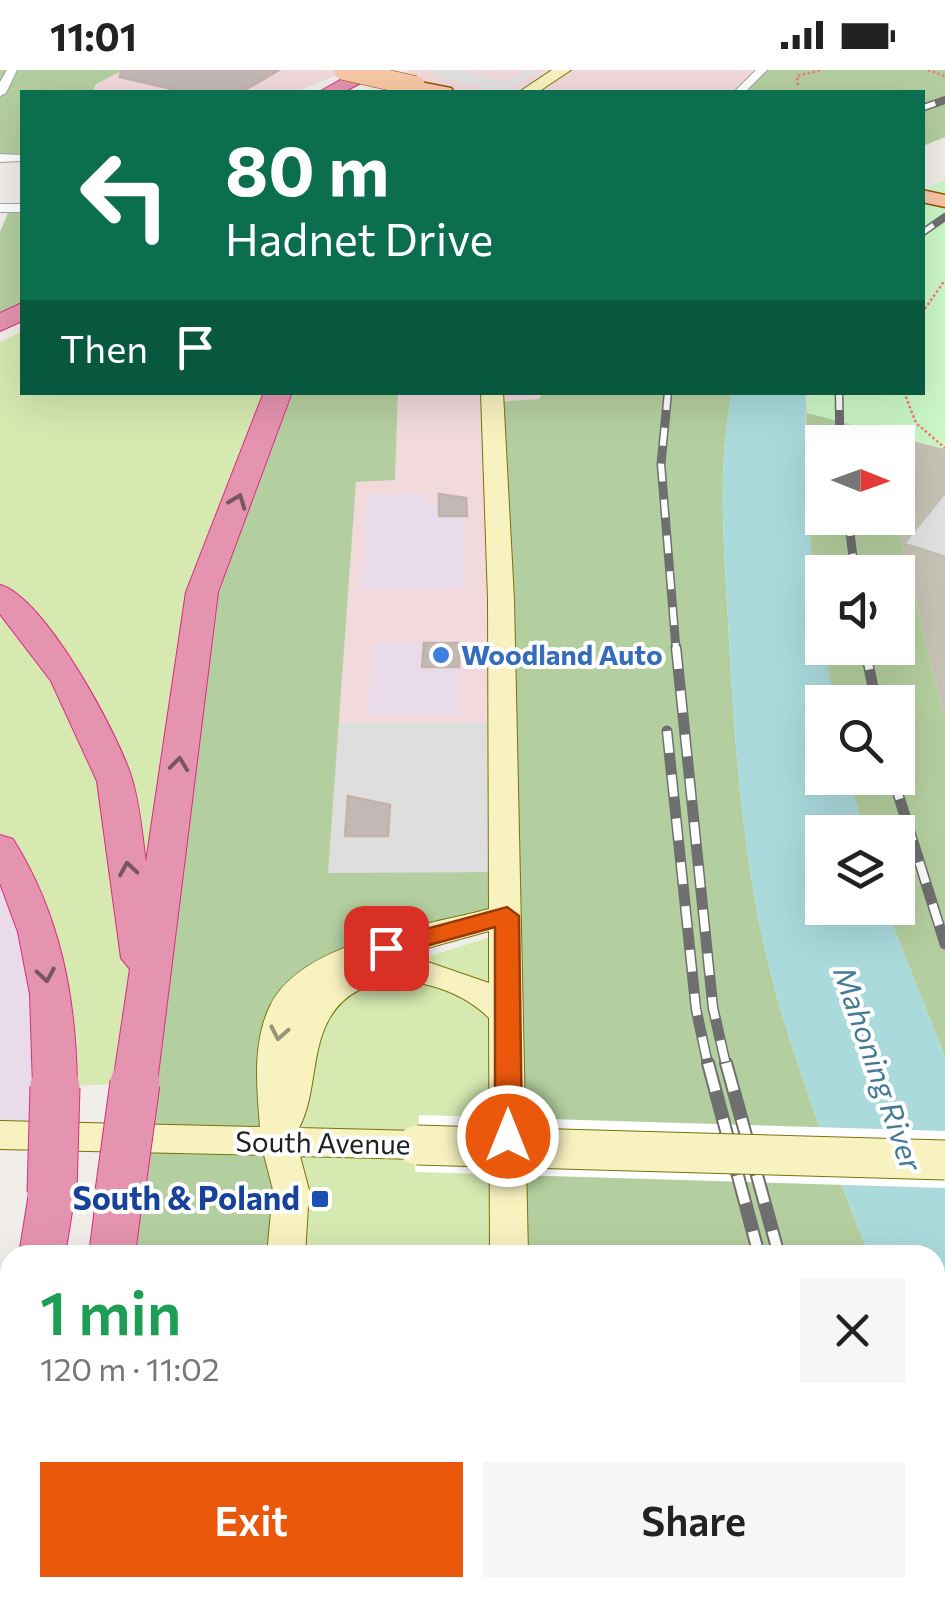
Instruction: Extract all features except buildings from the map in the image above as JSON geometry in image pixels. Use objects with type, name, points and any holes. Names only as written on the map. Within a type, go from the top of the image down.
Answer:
[{"type":"highway","points":[[332,90],[374,70]]},
{"type":"highway","points":[[113,1245],[202,592],[277,395]]},
{"type":"highway","points":[[0,595],[60,666],[106,755],[114,781],[147,1000]]},
{"type":"highway","points":[[11,865],[49,989],[55,1087],[52,1193],[44,1245]]},
{"type":"main road","points":[[344,70],[435,90]]},
{"type":"main road","points":[[530,90],[563,70]]},
{"type":"main road","points":[[492,395],[507,924],[509,1245]]},
{"type":"main road","points":[[279,1144],[307,1024],[316,1006],[339,987],[507,924]]},
{"type":"main road","points":[[287,1245],[291,1190],[279,1144],[273,1068],[280,1024],[294,995],[309,980],[352,957],[507,924]]},
{"type":"main road","points":[[393,967],[468,984],[492,998],[507,1015]]},
{"type":"main road","name":"South Avenue","points":[[0,1135],[945,1160]]},
{"type":"street","points":[[0,94],[12,70]]},
{"type":"street","points":[[742,90],[762,70]]},
{"type":"path","points":[[798,86],[797,76],[820,70]]},
{"type":"path","points":[[928,70],[945,76]]},
{"type":"path","points":[[925,309],[945,280]]},
{"type":"path","points":[[905,395],[916,423],[945,448]]},
{"type":"shaded area","points":[[82,70],[348,71],[300,90],[56,90]]},
{"type":"shaded area","points":[[411,70],[762,70],[742,90],[371,88]]},
{"type":"shaded area","points":[[439,70],[472,70],[470,73],[506,82],[525,70],[540,70],[506,90],[428,75]]},
{"type":"shaded area","points":[[398,395],[542,395],[540,399],[494,402],[503,722],[338,723],[356,481],[395,480]]},
{"type":"shaded area","points":[[915,441],[945,449],[945,495],[915,533]]},
{"type":"shaded area","points":[[424,494],[425,503],[439,503],[439,516],[464,516],[466,588],[361,589],[367,495]]},
{"type":"shaded area","points":[[945,495],[945,555],[906,543]]},
{"type":"shaded area","points":[[900,535],[913,535],[907,543],[945,555],[945,721],[915,597],[915,555],[905,555]]},
{"type":"shaded area","points":[[374,643],[424,643],[423,667],[459,667],[458,716],[368,715]]},
{"type":"shaded area","points":[[503,722],[506,873],[327,873],[338,723]]},
{"type":"shaded area","points":[[0,848],[22,881],[54,1137],[0,1135]]},
{"type":"green space","points":[[0,70],[123,70],[96,84],[93,90],[20,90],[20,158],[0,158]]},
{"type":"green space","points":[[762,70],[945,70],[945,137],[925,145],[925,90],[741,90]]},
{"type":"green space","points":[[945,180],[945,449],[915,441],[915,425],[853,425],[807,413],[807,395],[925,395],[925,189]]},
{"type":"green space","points":[[10,208],[20,208],[20,312],[0,323],[0,232]]},
{"type":"green space","points":[[20,332],[20,395],[278,395],[135,1083],[55,1087],[0,848],[0,342]]},
{"type":"green space","points":[[277,395],[398,395],[395,480],[356,482],[328,873],[506,872],[493,402],[539,399],[541,395],[732,395],[724,449],[724,535],[737,754],[753,888],[771,975],[792,1046],[865,1245],[509,1245],[507,916],[309,980],[287,1245],[113,1245],[191,666]]},
{"type":"green space","points":[[807,395],[869,425],[839,422],[839,425],[806,425]]},
{"type":"green space","points":[[809,535],[900,535],[905,555],[812,555]]},
{"type":"green space","points":[[915,597],[945,721],[945,1057],[893,925],[915,925],[915,815],[859,815],[854,795],[915,795],[915,685],[831,685],[827,665],[915,665]]},
{"type":"green space","points":[[507,932],[509,1245],[287,1245],[307,1024],[359,978]]},
{"type":"water","name":"Mahoning River","points":[[732,395],[806,395],[805,535],[810,535],[812,555],[805,555],[805,665],[828,665],[831,685],[805,685],[805,795],[854,795],[859,815],[805,815],[805,925],[893,925],[945,1057],[945,1245],[865,1245],[804,1081],[771,975],[753,888],[741,799],[725,564],[724,449]]},
{"type":"pier","points":[[419,1115],[945,1131],[945,1188],[415,1172]]},
{"type":"railway","points":[[925,107],[945,100]]},
{"type":"railway","points":[[925,231],[945,217]]},
{"type":"railway","points":[[668,395],[661,464],[676,649]]},
{"type":"railway","points":[[839,395],[840,425]]},
{"type":"railway","points":[[850,535],[853,555]]},
{"type":"railway","points":[[676,647],[713,1008],[726,1065]]},
{"type":"railway","points":[[868,665],[873,685]]},
{"type":"railway","points":[[667,731],[696,1009],[708,1065]]},
{"type":"railway","points":[[898,795],[945,944]]},
{"type":"railway","points":[[708,1063],[756,1245]]},
{"type":"railway","points":[[726,1063],[776,1245]]},
{"type":"place","name":"Woodland Auto","points":[[441,655]]},
{"type":"place","name":"South & Poland","points":[[320,1199]]},
{"type":"route","points":[[386,948],[507,916],[508,1136]]}]
